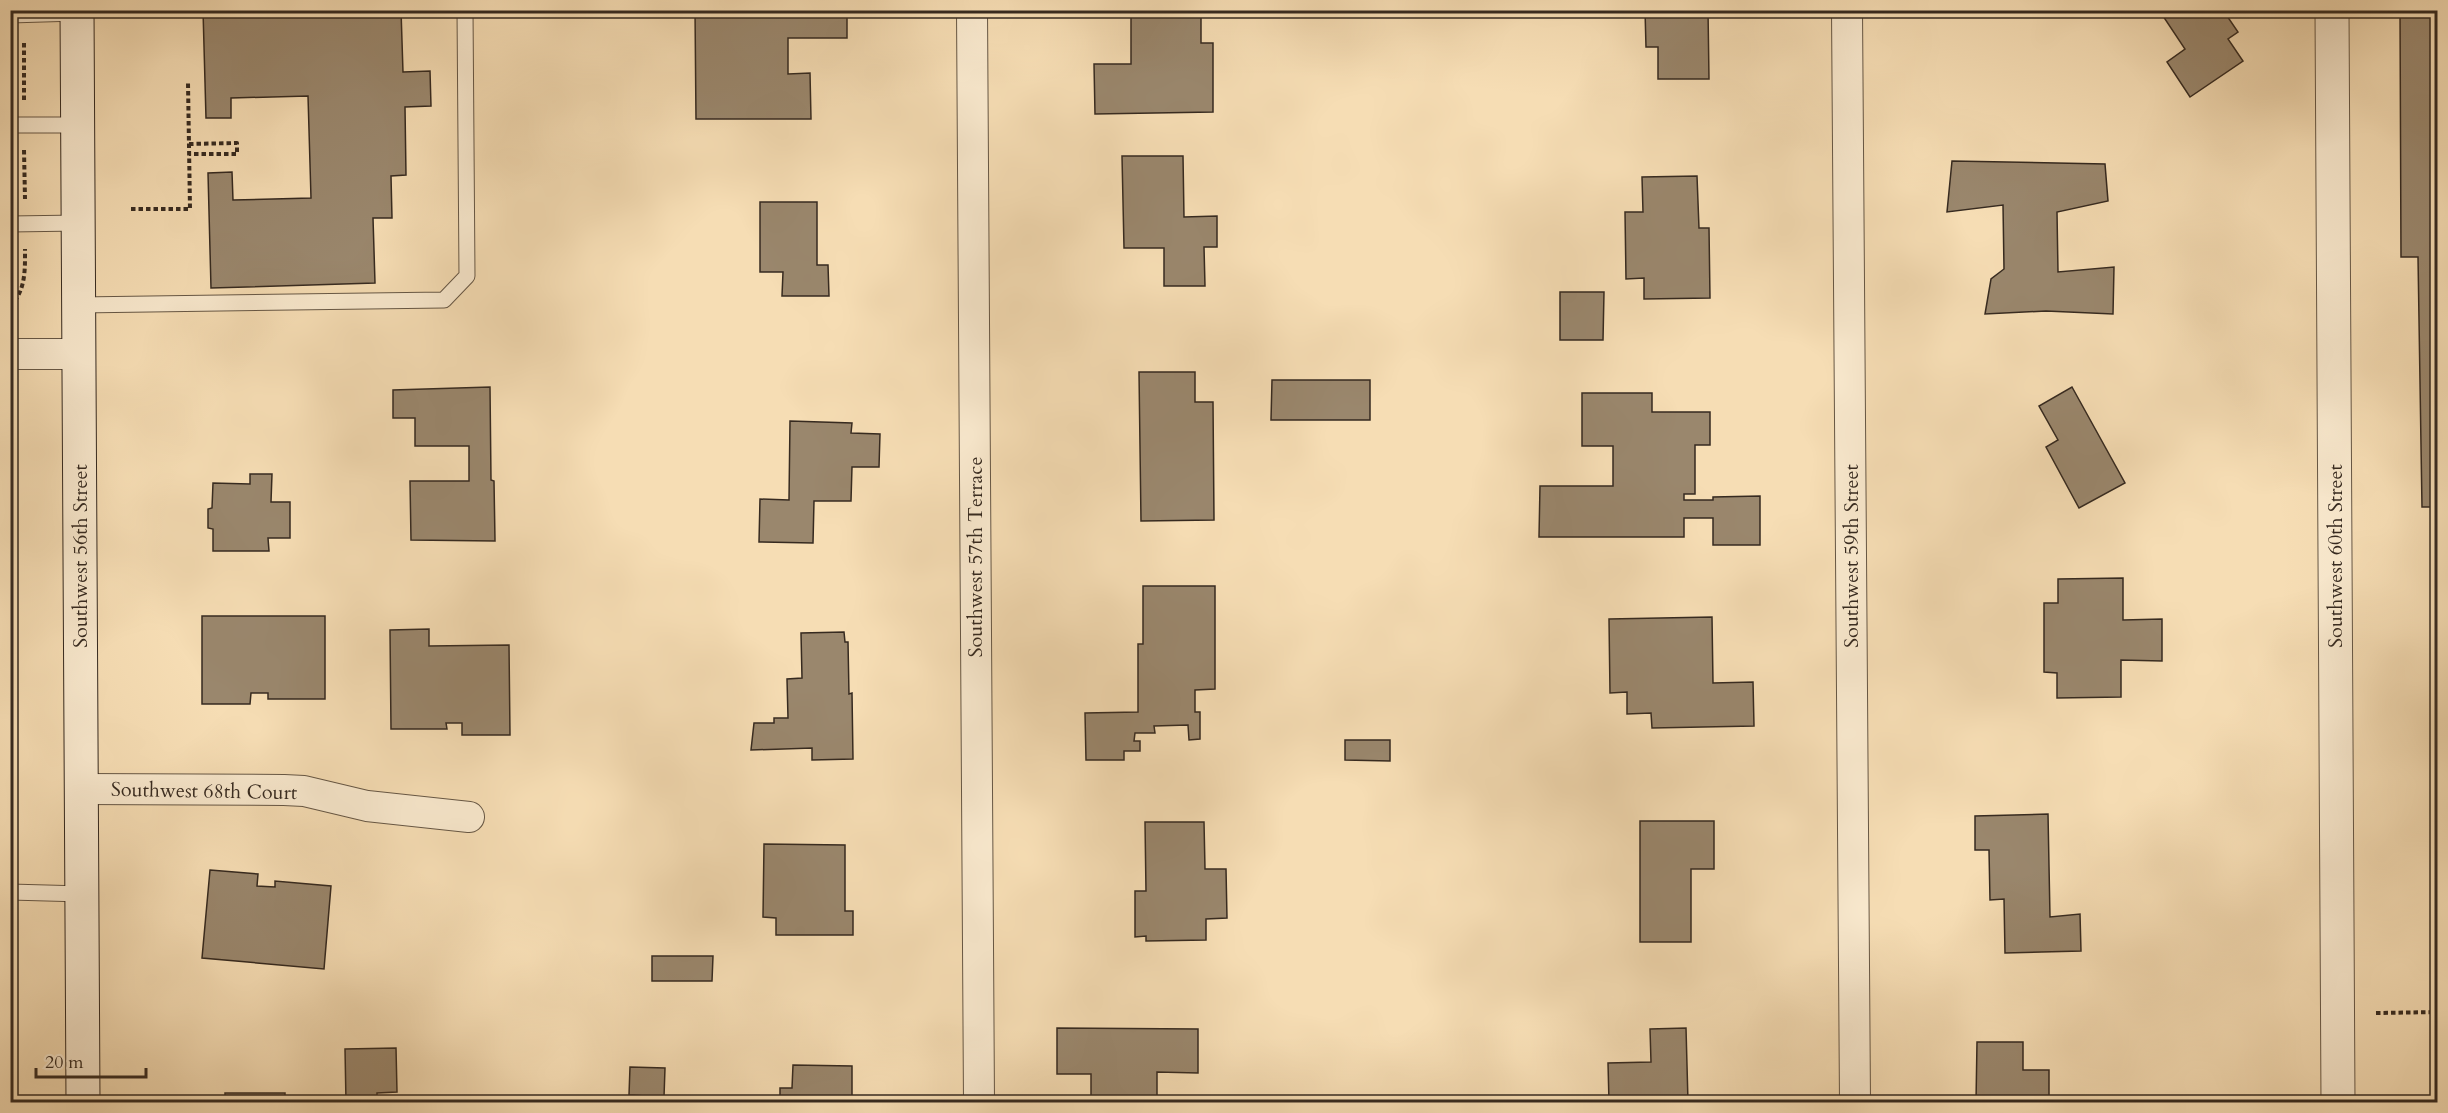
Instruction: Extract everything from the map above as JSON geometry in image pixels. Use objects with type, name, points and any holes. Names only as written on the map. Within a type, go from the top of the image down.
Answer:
[{"type":"main road","name":"Southwest 60th Street","points":[[2332,10],[2338,1102]]},
{"type":"main road","name":"Southwest 56th Street","points":[[77,12],[83,894],[82,1102]]},
{"type":"street","name":"Southwest 57th Terrace","points":[[972,10],[979,1102]]},
{"type":"street","name":"Southwest 59th Street","points":[[1847,10],[1855,1102]]},
{"type":"street","points":[[10,354],[79,354]]},
{"type":"street","name":"Southwest 68th Court","points":[[82,789],[304,791],[367,806],[469,818]]},
{"type":"lane","points":[[80,305],[444,300],[467,276],[465,10]]},
{"type":"lane","points":[[17,15],[77,12]]},
{"type":"lane","points":[[17,125],[78,125]]},
{"type":"lane","points":[[18,224],[79,223]]},
{"type":"lane","points":[[11,892],[83,894]]},
{"type":"path","points":[[11,311],[24,283],[18,224],[17,15]]},
{"type":"path","points":[[131,209],[190,209],[188,83]]},
{"type":"path","points":[[189,144],[237,143],[237,154],[189,154]]},
{"type":"path","points":[[10,408],[15,402]]},
{"type":"path","points":[[10,570],[13,1102]]},
{"type":"path","points":[[2376,1013],[2438,1012]]},
{"type":"building","points":[[203,10],[401,10],[403,72],[430,71],[431,106],[405,107],[406,175],[391,176],[392,218],[373,218],[375,283],[211,288],[208,173],[232,172],[233,200],[311,198],[308,96],[231,98],[231,118],[206,118]]},
{"type":"building","points":[[695,10],[847,10],[847,38],[788,38],[788,74],[810,73],[811,119],[696,119]]},
{"type":"building","points":[[1131,10],[1201,10],[1201,43],[1213,43],[1213,112],[1095,114],[1094,64],[1131,64]]},
{"type":"building","points":[[1645,10],[1708,10],[1709,79],[1658,79],[1658,47],[1646,47]]},
{"type":"building","points":[[2159,10],[2223,10],[2238,32],[2228,39],[2243,61],[2190,97],[2167,62],[2185,49]]},
{"type":"building","points":[[2400,10],[2438,10],[2438,507],[2422,507],[2418,257],[2401,257]]},
{"type":"building","points":[[1122,156],[1183,156],[1184,217],[1217,216],[1217,247],[1204,247],[1205,286],[1164,286],[1164,248],[1124,248]]},
{"type":"building","points":[[1952,161],[2105,164],[2108,201],[2057,212],[2058,272],[2114,267],[2113,314],[2046,311],[1985,314],[1991,279],[2004,269],[2003,205],[1947,212]]},
{"type":"building","points":[[1697,176],[1699,228],[1709,228],[1710,298],[1644,299],[1644,278],[1626,279],[1625,212],[1643,212],[1642,177]]},
{"type":"building","points":[[760,202],[817,202],[817,265],[828,265],[829,296],[782,296],[783,272],[760,272]]},
{"type":"building","points":[[1560,292],[1604,292],[1603,340],[1560,340]]},
{"type":"building","points":[[1139,372],[1195,372],[1195,402],[1213,402],[1214,520],[1141,521]]},
{"type":"building","points":[[1272,380],[1370,380],[1370,420],[1271,420]]},
{"type":"building","points":[[490,387],[491,480],[494,481],[495,541],[411,540],[410,481],[469,481],[469,446],[415,446],[415,418],[393,418],[393,390]]},
{"type":"building","points":[[2072,387],[2125,483],[2079,508],[2046,447],[2058,440],[2039,406]]},
{"type":"building","points":[[1582,393],[1652,393],[1652,412],[1710,412],[1710,445],[1695,445],[1695,494],[1684,494],[1684,500],[1760,496],[1760,545],[1713,545],[1713,518],[1684,518],[1684,537],[1539,537],[1540,486],[1613,486],[1613,446],[1582,446]]},
{"type":"building","points":[[790,421],[852,423],[851,433],[880,434],[879,467],[852,467],[851,501],[814,501],[813,543],[759,542],[760,499],[789,500]]},
{"type":"building","points":[[250,474],[272,474],[271,502],[290,502],[290,538],[268,538],[269,551],[213,551],[213,529],[208,528],[208,509],[212,508],[213,483],[250,484]]},
{"type":"building","points":[[2123,578],[2123,620],[2162,619],[2162,661],[2121,660],[2121,697],[2057,698],[2057,673],[2044,672],[2044,603],[2058,603],[2058,579]]},
{"type":"building","points":[[1143,586],[1215,586],[1215,689],[1195,690],[1195,712],[1200,712],[1200,739],[1189,740],[1188,725],[1154,726],[1155,733],[1135,733],[1134,741],[1140,741],[1140,751],[1124,751],[1124,760],[1086,760],[1085,713],[1138,712],[1138,644],[1143,644]]},
{"type":"building","points":[[202,616],[325,616],[325,699],[268,699],[268,693],[251,693],[250,704],[202,704]]},
{"type":"building","points":[[1712,617],[1713,683],[1753,682],[1754,726],[1652,728],[1651,713],[1627,714],[1627,692],[1610,693],[1609,619]]},
{"type":"building","points":[[429,629],[429,646],[509,645],[510,735],[462,735],[462,723],[446,723],[447,729],[391,729],[390,630]]},
{"type":"building","points":[[844,632],[845,642],[848,642],[849,694],[852,693],[853,759],[812,760],[812,748],[751,750],[754,723],[774,723],[774,718],[788,718],[787,679],[802,678],[801,633]]},
{"type":"building","points":[[1345,740],[1390,740],[1390,761],[1345,760]]},
{"type":"building","points":[[2048,814],[2050,917],[2080,914],[2081,951],[2005,953],[2004,899],[1990,900],[1989,850],[1975,850],[1975,816]]},
{"type":"building","points":[[1640,821],[1714,821],[1714,869],[1691,869],[1691,942],[1640,942]]},
{"type":"building","points":[[1145,822],[1204,822],[1205,869],[1226,869],[1227,918],[1206,919],[1206,940],[1146,941],[1146,936],[1135,937],[1135,891],[1146,891]]},
{"type":"building","points":[[764,844],[845,845],[845,911],[853,911],[853,935],[776,935],[776,918],[763,917]]},
{"type":"building","points":[[210,870],[258,874],[257,886],[275,887],[275,881],[331,886],[324,969],[202,958]]},
{"type":"building","points":[[652,956],[713,956],[712,981],[652,981]]},
{"type":"building","points":[[1057,1028],[1198,1029],[1198,1073],[1157,1072],[1157,1102],[1091,1102],[1091,1074],[1057,1074]]},
{"type":"building","points":[[1686,1028],[1688,1102],[1609,1102],[1608,1063],[1651,1062],[1650,1029]]},
{"type":"building","points":[[1977,1042],[2023,1042],[2023,1070],[2049,1070],[2049,1102],[1976,1102]]},
{"type":"building","points":[[396,1048],[397,1092],[377,1093],[377,1102],[346,1102],[345,1049]]},
{"type":"building","points":[[793,1065],[852,1066],[852,1102],[780,1102],[780,1088],[792,1088]]},
{"type":"building","points":[[630,1067],[665,1068],[664,1097],[629,1095]]},
{"type":"building","points":[[225,1093],[285,1093],[285,1102],[225,1102]]}]
